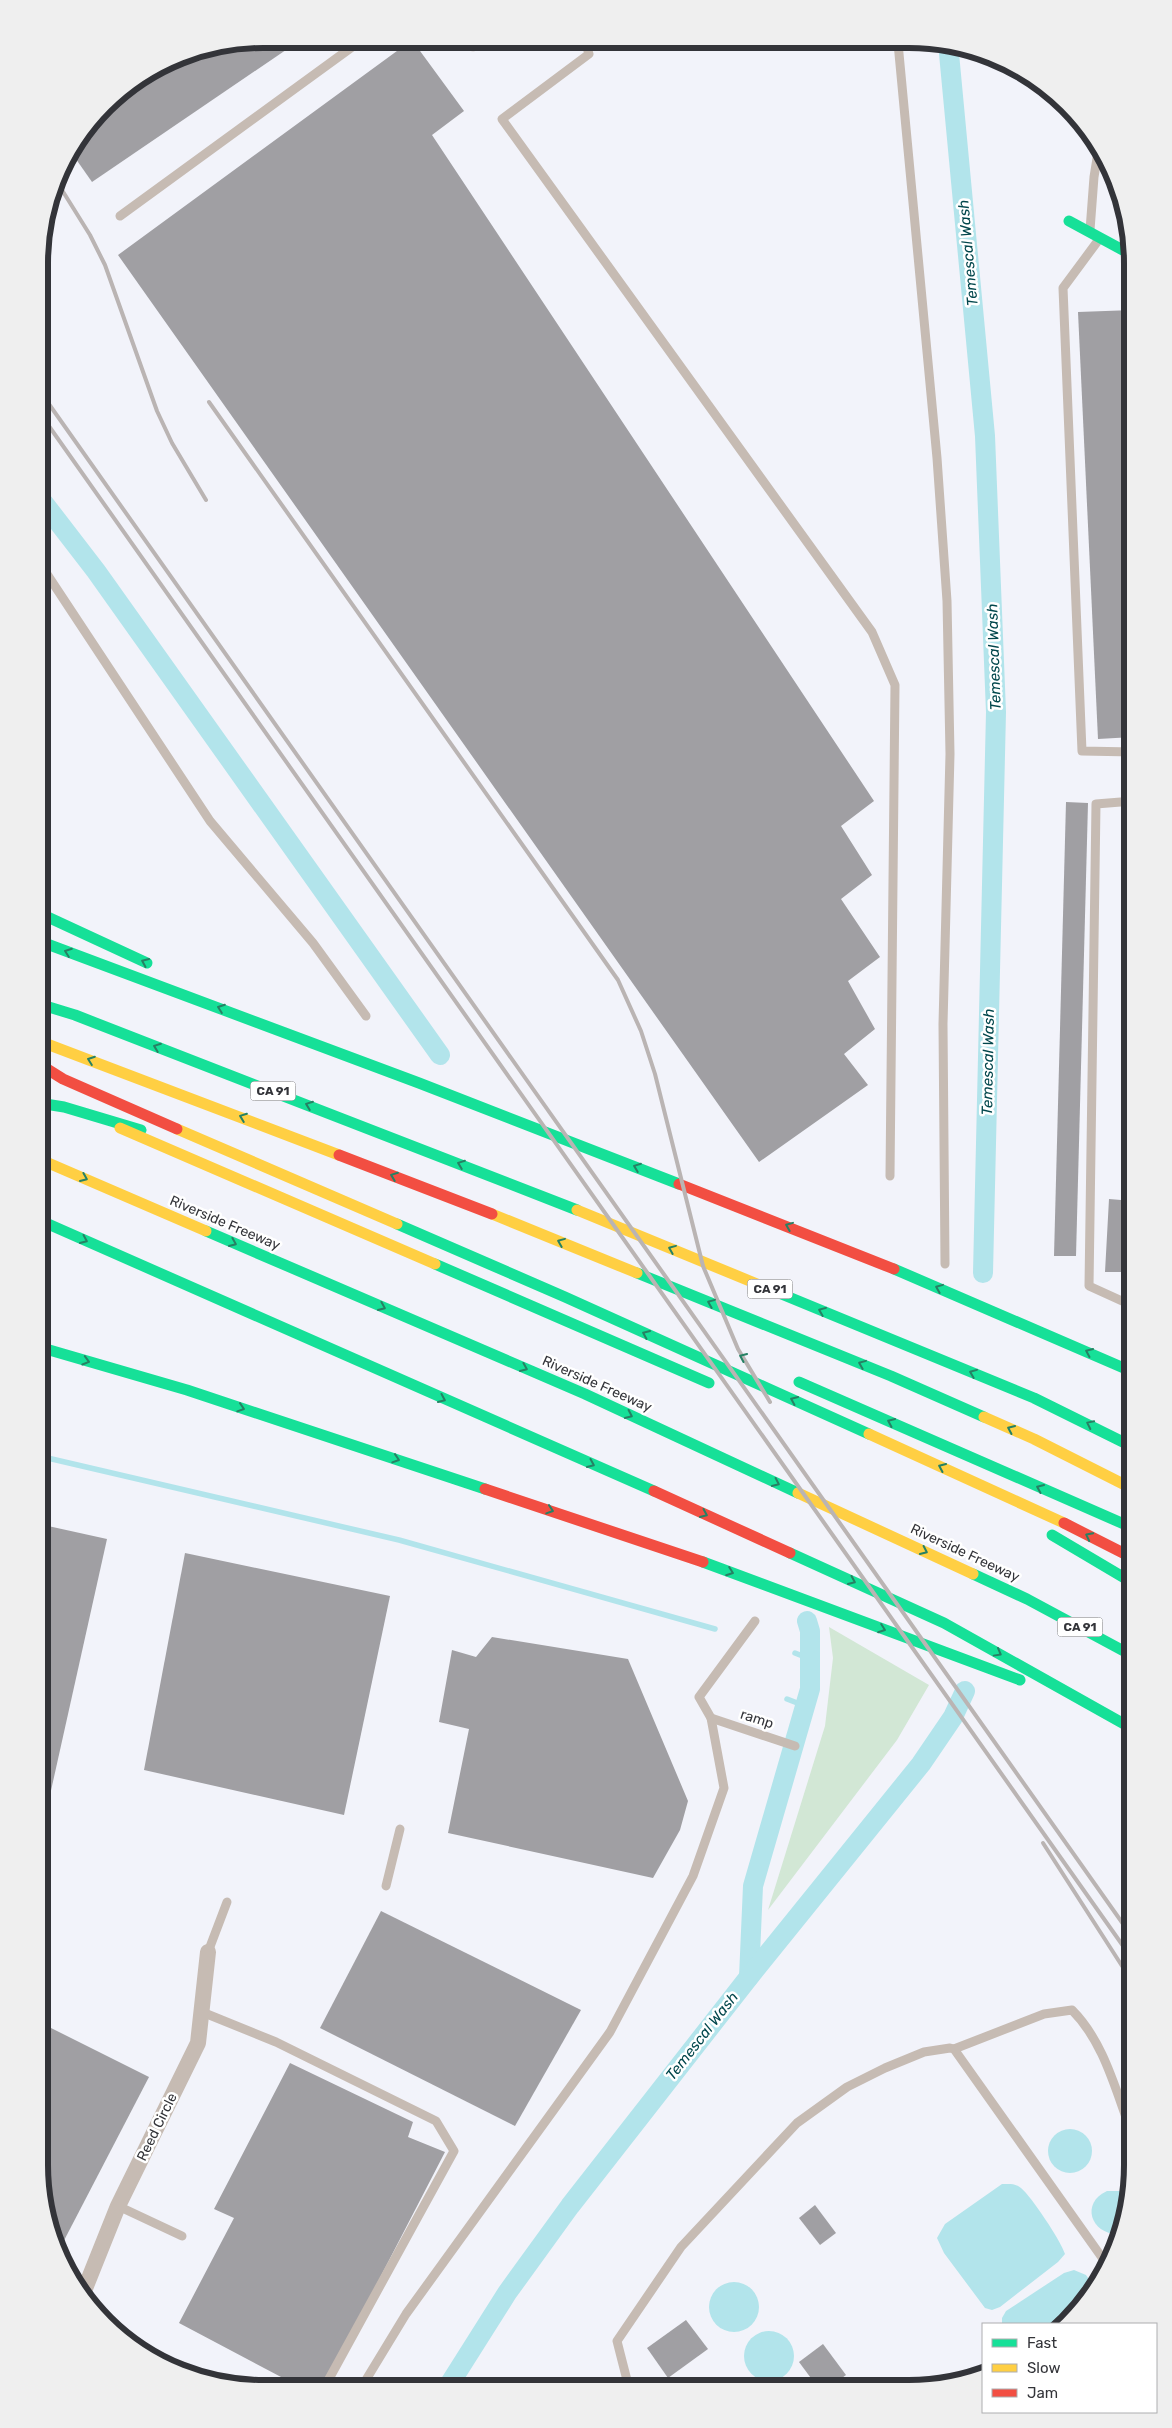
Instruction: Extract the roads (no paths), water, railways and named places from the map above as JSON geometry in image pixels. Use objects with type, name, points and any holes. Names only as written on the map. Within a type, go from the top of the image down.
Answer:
[{"type":"main road","points":[[1069,221],[1124,251]]},
{"type":"main road","points":[[48,917],[158,968]]},
{"type":"main road","points":[[48,944],[365,1061],[807,1234],[1016,1320],[1124,1368]]},
{"type":"main road","points":[[221,996],[365,1061]]},
{"type":"main road","name":"CA 91","points":[[48,1007],[76,1015],[506,1181],[1034,1398],[1124,1442]]},
{"type":"main road","points":[[48,1044],[212,1105],[489,1213],[891,1376],[1034,1439],[1124,1484]]},
{"type":"main road","points":[[48,1067],[116,1089]]},
{"type":"main road","points":[[48,1069],[63,1078],[171,1127],[565,1297],[1042,1512],[1124,1553]]},
{"type":"main road","points":[[48,1096],[100,1118],[721,1385],[254,1175],[154,1135],[100,1118],[64,1107],[48,1104]]},
{"type":"main road","name":"Riverside Freeway","points":[[48,1163],[584,1394],[1027,1599],[1124,1651]]},
{"type":"main road","points":[[48,1224],[660,1494],[944,1623],[1124,1723]]},
{"type":"main road","points":[[128,1272],[397,1379]]},
{"type":"main road","points":[[48,1351],[187,1390],[668,1549],[1106,1712]]},
{"type":"main road","points":[[787,1377],[1124,1524]]},
{"type":"main road","points":[[949,1484],[998,1506]]},
{"type":"main road","points":[[1124,1572],[1040,1529],[1124,1578]]},
{"type":"street","name":"Reed Circle","points":[[86,2287],[118,2206],[198,2043],[208,1952]]},
{"type":"lane","points":[[120,216],[351,48]]},
{"type":"lane","points":[[587,48],[589,54],[502,119],[872,632],[895,685],[890,1176]]},
{"type":"lane","points":[[898,48],[937,458],[947,601],[950,754],[943,1024],[945,1264]]},
{"type":"lane","points":[[1097,157],[1094,177],[1095,235],[1063,288],[1082,751],[1124,752]]},
{"type":"lane","points":[[48,576],[210,821],[313,943],[366,1016]]},
{"type":"lane","points":[[1124,802],[1096,804],[1089,1286],[1124,1302]]},
{"type":"lane","points":[[366,2380],[406,2314],[610,2032],[693,1876],[724,1788],[711,1718],[699,1697],[755,1621]]},
{"type":"lane","name":"ramp","points":[[711,1718],[794,1746]]},
{"type":"lane","points":[[386,1886],[400,1829]]},
{"type":"lane","points":[[208,1952],[227,1902]]},
{"type":"lane","points":[[627,2380],[617,2341],[682,2247],[797,2123],[847,2087],[885,2068],[924,2052],[954,2049],[1044,2014],[1072,2010],[1088,2026],[1103,2058],[1124,2113]]},
{"type":"lane","points":[[202,2012],[276,2042],[436,2121],[454,2151],[328,2380]]},
{"type":"lane","points":[[954,2049],[1103,2259]]},
{"type":"lane","points":[[118,2206],[182,2236]]},
{"type":"water","points":[[1066,2129],[1074,2129],[1086,2135],[1092,2151],[1086,2167],[1074,2173],[1066,2173],[1054,2167],[1048,2155],[1048,2147],[1054,2135]]},
{"type":"water","points":[[1002,2184],[1016,2185],[1026,2193],[1052,2230],[1065,2254],[1058,2262],[1000,2307],[992,2310],[985,2308],[944,2253],[937,2238],[945,2224]]},
{"type":"water","points":[[1107,2191],[1123,2193],[1113,2233],[1102,2229],[1092,2217],[1094,2203],[1099,2196]]},
{"type":"water","points":[[1074,2270],[1086,2275],[1090,2281],[1071,2307],[1055,2323],[1002,2323],[1002,2318],[1006,2311],[1064,2273]]},
{"type":"water","points":[[729,2282],[739,2282],[752,2289],[759,2302],[759,2312],[752,2325],[739,2332],[729,2332],[720,2328],[713,2321],[709,2312],[709,2302],[713,2293],[720,2286]]},
{"type":"water","points":[[764,2331],[774,2331],[783,2335],[790,2342],[794,2351],[794,2361],[790,2370],[776,2380],[762,2380],[755,2377],[748,2370],[744,2361],[744,2351],[748,2342],[755,2335]]},
{"type":"waterway","name":"Temescal Wash","points":[[949,52],[985,436],[996,712],[983,1273]]},
{"type":"waterway","points":[[48,509],[96,571],[440,1055]]},
{"type":"waterway","points":[[48,1458],[399,1540],[715,1629]]},
{"type":"waterway","points":[[749,1977],[753,1886],[810,1689],[810,1631],[807,1621]]},
{"type":"waterway","points":[[795,1653],[810,1659]]},
{"type":"waterway","name":"Temescal Wash","points":[[452,2380],[507,2293],[570,2206],[749,1977],[921,1764],[953,1717],[965,1691]]},
{"type":"waterway","points":[[787,1699],[805,1706]]},
{"type":"railway","points":[[61,188],[90,235],[105,265],[157,411],[172,443],[206,500]]},
{"type":"railway","points":[[209,402],[618,980],[641,1031],[655,1074],[703,1266],[738,1349],[770,1402]]},
{"type":"railway","points":[[48,403],[1124,1925]]},
{"type":"railway","points":[[48,425],[1124,1947]]},
{"type":"railway","points":[[1043,1843],[1124,1969]]}]
